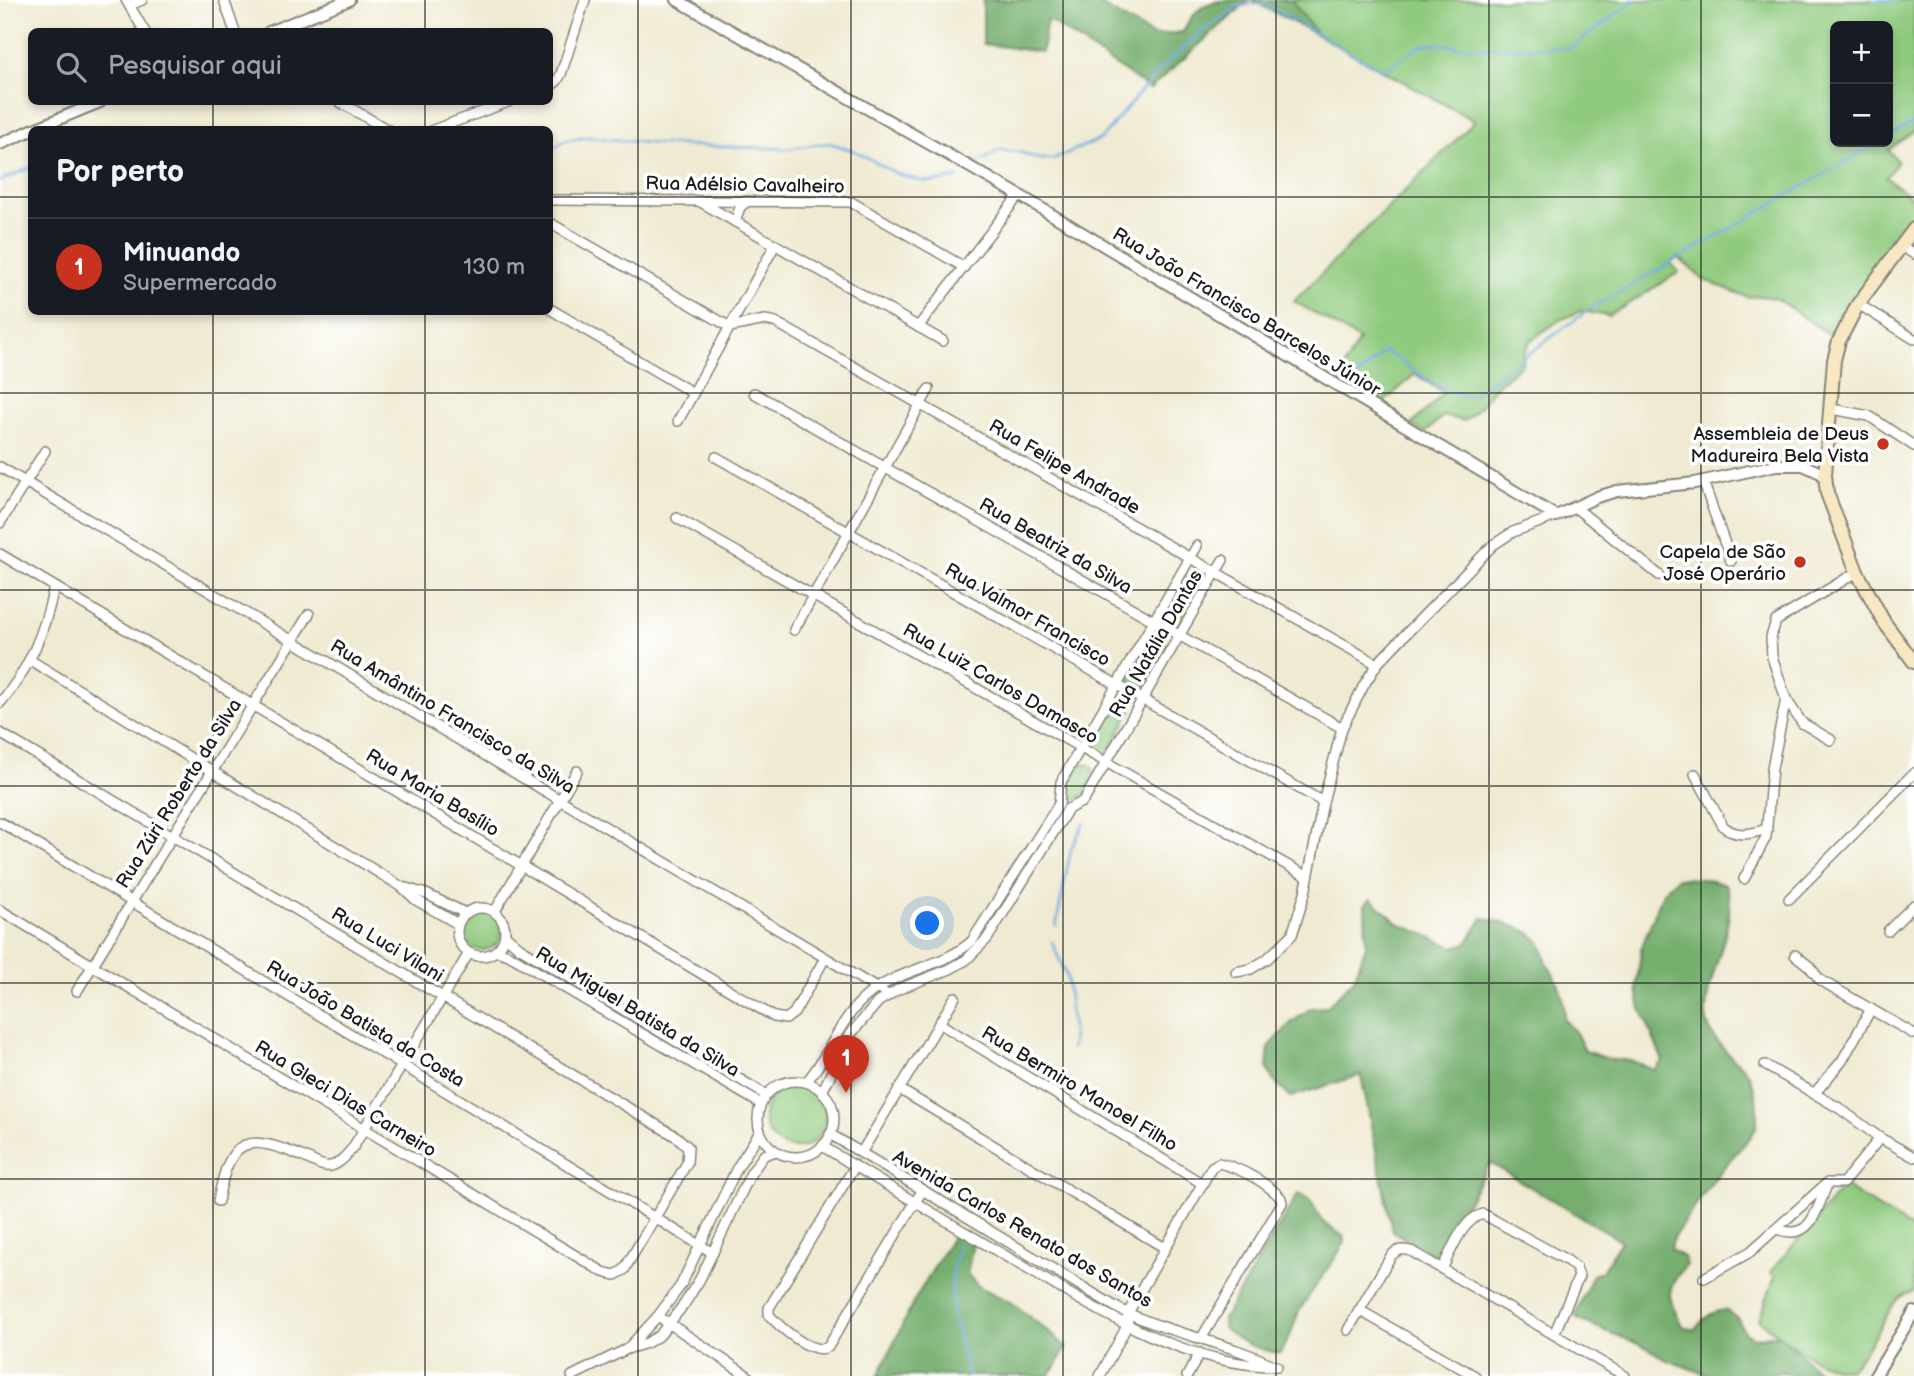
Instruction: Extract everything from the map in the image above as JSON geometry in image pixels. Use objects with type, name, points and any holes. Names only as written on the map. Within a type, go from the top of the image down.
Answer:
[{"type":"main road","points":[[1914,229],[1858,304],[1843,330],[1836,350],[1825,475],[1827,493],[1857,572],[1884,622],[1914,662]]},
{"type":"street","points":[[142,0],[128,3],[143,28]]},
{"type":"street","points":[[224,0],[234,28]]},
{"type":"street","points":[[279,28],[349,0]]},
{"type":"street","points":[[553,84],[561,74],[585,0]]},
{"type":"street","name":"Rua João Francisco Barcelos Júnior","points":[[677,0],[698,5],[1556,516]]},
{"type":"street","points":[[553,71],[561,74]]},
{"type":"street","points":[[42,126],[93,105]]},
{"type":"street","points":[[345,105],[381,126]]},
{"type":"street","points":[[444,126],[500,105]]},
{"type":"street","points":[[0,144],[28,132]]},
{"type":"street","points":[[918,327],[1019,195]]},
{"type":"street","name":"Rua Adélsio Cavalheiro","points":[[553,200],[852,202],[964,267]]},
{"type":"street","points":[[699,201],[943,341]]},
{"type":"street","points":[[735,222],[740,207],[748,201]]},
{"type":"street","points":[[553,225],[730,327]]},
{"type":"street","points":[[678,421],[775,245]]},
{"type":"street","points":[[1901,246],[1914,254]]},
{"type":"street","points":[[1858,304],[1914,339]]},
{"type":"street","points":[[553,311],[693,393]]},
{"type":"street","name":"Rua Felipe Andrade","points":[[730,327],[765,320],[775,322],[1377,664]]},
{"type":"street","points":[[794,630],[929,389]]},
{"type":"street","name":"Rua Beatriz da Silva","points":[[754,393],[1342,728]]},
{"type":"street","points":[[1832,409],[1869,416],[1914,446]]},
{"type":"street","points":[[0,523],[45,452]]},
{"type":"street","name":"Rua Valmor Francisco","points":[[716,457],[1323,802]]},
{"type":"street","points":[[1236,972],[1251,969],[1267,959],[1293,935],[1342,728],[1354,702],[1377,664],[1493,545],[1513,532],[1617,491],[1703,481],[1787,464],[1803,465],[1825,475]]},
{"type":"street","name":"Rua Amântino Francisco da Silva","points":[[0,467],[888,995]]},
{"type":"street","points":[[1703,481],[1731,561]]},
{"type":"street","points":[[1576,508],[1659,575]]},
{"type":"street","name":"Rua Luiz Carlos Damasco","points":[[677,518],[1308,877]]},
{"type":"street","points":[[822,1092],[850,1035],[869,1011],[888,995],[950,969],[976,951],[993,929],[1063,806],[1059,787],[1198,546]]},
{"type":"street","name":"Rua Maria Basílio","points":[[0,554],[780,1019],[790,1017],[794,1013],[825,958]]},
{"type":"street","name":"Rua Natália Dantas","points":[[1063,806],[1082,802],[1223,560]]},
{"type":"street","points":[[1831,740],[1802,723],[1786,699],[1772,657],[1773,626],[1776,621],[1857,572]]},
{"type":"street","points":[[0,703],[30,660],[45,625],[54,587]]},
{"type":"street","name":"Rua Zúri Roberto da Silva","points":[[76,991],[309,614]]},
{"type":"street","points":[[30,660],[458,924]]},
{"type":"street","points":[[1744,879],[1762,850],[1767,829],[1772,768],[1786,699]]},
{"type":"street","name":"Rua Luci Vilani","points":[[0,733],[683,1141],[688,1147],[687,1163],[655,1218]]},
{"type":"street","points":[[495,911],[577,771]]},
{"type":"street","points":[[1789,899],[1914,773]]},
{"type":"street","points":[[1695,774],[1723,826],[1730,832],[1751,833],[1767,829]]},
{"type":"street","points":[[806,1082],[849,1015],[876,988],[952,956],[972,941],[1063,806]]},
{"type":"street","name":"Rua João Batista da Costa","points":[[0,822],[713,1253]]},
{"type":"street","points":[[402,887],[426,894],[465,913]]},
{"type":"street","points":[[1888,931],[1914,905]]},
{"type":"street","points":[[480,907],[495,911],[504,922],[506,936],[496,951],[483,956],[469,953],[458,940],[458,924],[465,913],[480,907]]},
{"type":"street","name":"Rua Gleci Dias Carneiro","points":[[0,910],[583,1261],[610,1274],[624,1270],[655,1218]]},
{"type":"street","name":"Rua Miguel Batista da Silva","points":[[506,936],[520,948],[763,1100]]},
{"type":"street","name":"Rua Miguel Batista da Silva","points":[[496,951],[509,955],[763,1100]]},
{"type":"street","points":[[218,1201],[232,1155],[244,1143],[258,1142],[324,1166],[334,1166],[352,1149],[469,953]]},
{"type":"street","points":[[1794,955],[1809,966],[1820,980],[1914,1034]]},
{"type":"street","points":[[861,1153],[955,996]]},
{"type":"street","points":[[1814,1094],[1842,1061],[1871,1009]]},
{"type":"street","name":"Rua Bermiro Manoel Filho","points":[[939,1023],[1203,1184]]},
{"type":"street","points":[[1765,1065],[1914,1157]]},
{"type":"street","points":[[788,1082],[806,1082],[822,1092],[833,1112],[833,1123],[822,1146],[814,1152],[794,1156],[776,1150],[766,1143],[758,1123],[763,1100],[772,1089],[788,1082]]},
{"type":"street","points":[[899,1089],[1165,1248]]},
{"type":"street","points":[[627,1349],[658,1316],[681,1285],[737,1168],[760,1132]]},
{"type":"street","name":"Avenida Carlos Renato dos Santos","points":[[830,1134],[1128,1313],[1144,1321],[1254,1355],[1277,1366]]},
{"type":"street","points":[[1704,1278],[1751,1252],[1827,1183],[1843,1183],[1880,1138]]},
{"type":"street","name":"Avenida Carlos Renato dos Santos","points":[[822,1146],[1127,1326],[1200,1353],[1253,1367],[1277,1366]]},
{"type":"street","points":[[572,1376],[654,1339],[670,1323],[694,1291],[751,1173],[764,1155],[776,1150]]},
{"type":"street","points":[[1100,1376],[1127,1326],[1128,1313],[1212,1167],[1219,1163],[1236,1168],[1281,1198],[1280,1207],[1201,1339]]},
{"type":"street","points":[[855,1166],[772,1301],[769,1315],[807,1345],[824,1350],[831,1342],[922,1191]]},
{"type":"street","points":[[1777,1228],[1795,1234],[1801,1231],[1816,1212],[1827,1183]]},
{"type":"street","points":[[1442,1269],[1468,1223],[1475,1216],[1483,1214],[1569,1261],[1576,1268],[1578,1276],[1554,1334]]},
{"type":"street","points":[[1348,1330],[1395,1252],[1411,1251],[1554,1334],[1615,1373],[1625,1376]]},
{"type":"street","points":[[1359,1310],[1475,1376]]},
{"type":"street","points":[[1875,1376],[1914,1312]]},
{"type":"street","points":[[658,1316],[748,1376]]},
{"type":"street","points":[[1187,1376],[1200,1353]]},
{"type":"street","points":[[1271,1376],[1277,1366]]},
{"type":"green space","points":[[983,0],[1092,0],[1154,36],[1183,32],[1195,13],[1208,4],[1226,0],[1249,0],[1150,89],[1047,19],[1042,52],[983,44]]},
{"type":"green space","points":[[1251,0],[1291,0],[1318,35]]},
{"type":"green space","points":[[1291,0],[1914,0],[1914,131],[1893,146],[1893,21],[1830,21],[1830,147],[1892,147],[1888,150],[1898,161],[1886,177],[1914,199],[1914,222],[1830,335],[1775,298],[1747,297],[1702,279],[1678,257],[1670,263],[1679,272],[1609,316],[1581,311],[1558,321],[1530,341],[1522,364],[1493,389],[1479,408],[1464,421],[1443,416],[1425,433],[1411,425],[1444,393],[1415,374],[1380,406],[1336,381],[1359,340],[1294,301],[1475,121],[1318,35]]},
{"type":"green space","points":[[1196,572],[1203,576],[1205,583],[1182,625],[1167,625],[1165,617],[1188,574]]},
{"type":"green space","points":[[1163,637],[1168,647],[1144,689],[1130,689],[1128,681],[1151,638]]},
{"type":"green space","points":[[1126,700],[1132,710],[1108,752],[1099,755],[1093,752],[1091,744],[1114,701]]},
{"type":"green space","points":[[1083,763],[1092,766],[1094,774],[1082,796],[1070,800],[1064,790]]},
{"type":"green space","points":[[1677,878],[1702,879],[1725,884],[1729,898],[1729,914],[1707,1000],[1706,1015],[1709,1029],[1717,1041],[1749,1075],[1755,1093],[1757,1114],[1753,1134],[1711,1183],[1673,1238],[1671,1249],[1684,1258],[1686,1265],[1671,1288],[1673,1307],[1682,1326],[1694,1330],[1708,1316],[1727,1310],[1738,1319],[1745,1334],[1755,1338],[1780,1336],[1820,1373],[1828,1376],[1794,1376],[1784,1372],[1749,1376],[1705,1374],[1581,1321],[1576,1317],[1577,1310],[1593,1275],[1602,1271],[1621,1241],[1490,1163],[1436,1257],[1392,1231],[1361,1075],[1290,1097],[1273,1080],[1267,1067],[1269,1047],[1291,1023],[1311,1008],[1327,1007],[1354,979],[1366,945],[1365,904],[1371,899],[1398,923],[1453,947],[1467,943],[1483,918],[1516,926],[1531,934],[1542,946],[1559,985],[1564,1004],[1564,1019],[1576,1033],[1585,1051],[1612,1060],[1630,1060],[1654,1070],[1663,1061],[1639,1004],[1637,987],[1641,949],[1663,892]]},
{"type":"green space","points":[[482,910],[496,916],[502,930],[496,944],[482,950],[468,944],[462,930],[468,916]]},
{"type":"green space","points":[[789,1086],[801,1086],[817,1095],[824,1105],[824,1129],[817,1139],[801,1148],[789,1148],[778,1143],[769,1134],[764,1123],[764,1111],[769,1100],[778,1091]]},
{"type":"green space","points":[[1844,1186],[1914,1230],[1914,1292],[1901,1297],[1895,1303],[1854,1365],[1840,1369],[1816,1360],[1759,1320],[1775,1276],[1770,1272]]},
{"type":"green space","points":[[1298,1194],[1311,1202],[1324,1223],[1344,1237],[1345,1243],[1299,1311],[1291,1334],[1280,1353],[1257,1348],[1236,1338],[1223,1328],[1223,1319]]},
{"type":"green space","points":[[955,1232],[973,1244],[967,1274],[978,1286],[1014,1304],[1067,1347],[1049,1376],[878,1376],[914,1301]]},
{"type":"waterway","points":[[976,164],[1000,150],[1019,152],[1039,159],[1053,159],[1101,139],[1158,71],[1201,32],[1237,7],[1265,4],[1385,70],[1421,46],[1432,43],[1462,47],[1571,48],[1635,0]]},
{"type":"waterway","points":[[1873,0],[1896,0]]},
{"type":"waterway","points":[[1893,134],[1914,122]]},
{"type":"waterway","points":[[553,147],[567,140],[589,137],[658,144],[785,149],[830,143],[855,151],[897,174],[921,181],[958,178]]},
{"type":"waterway","points":[[1347,386],[1385,351],[1450,392],[1471,396],[1587,311],[1871,147]]},
{"type":"waterway","points":[[0,181],[28,169]]},
{"type":"waterway","points":[[1056,926],[1071,849],[1084,823]]},
{"type":"waterway","points":[[1052,942],[1067,977],[1073,1040],[1071,1048]]},
{"type":"waterway","points":[[960,1244],[952,1272],[953,1315],[968,1376]]},
{"type":"place","name":"Assembleia de Deus Madureira Bela Vista","points":[[1883,444]]},
{"type":"place","name":"Capela de São José Operário","points":[[1800,562]]},
{"type":"place","name":"Minuando","points":[[846,1093]]}]
